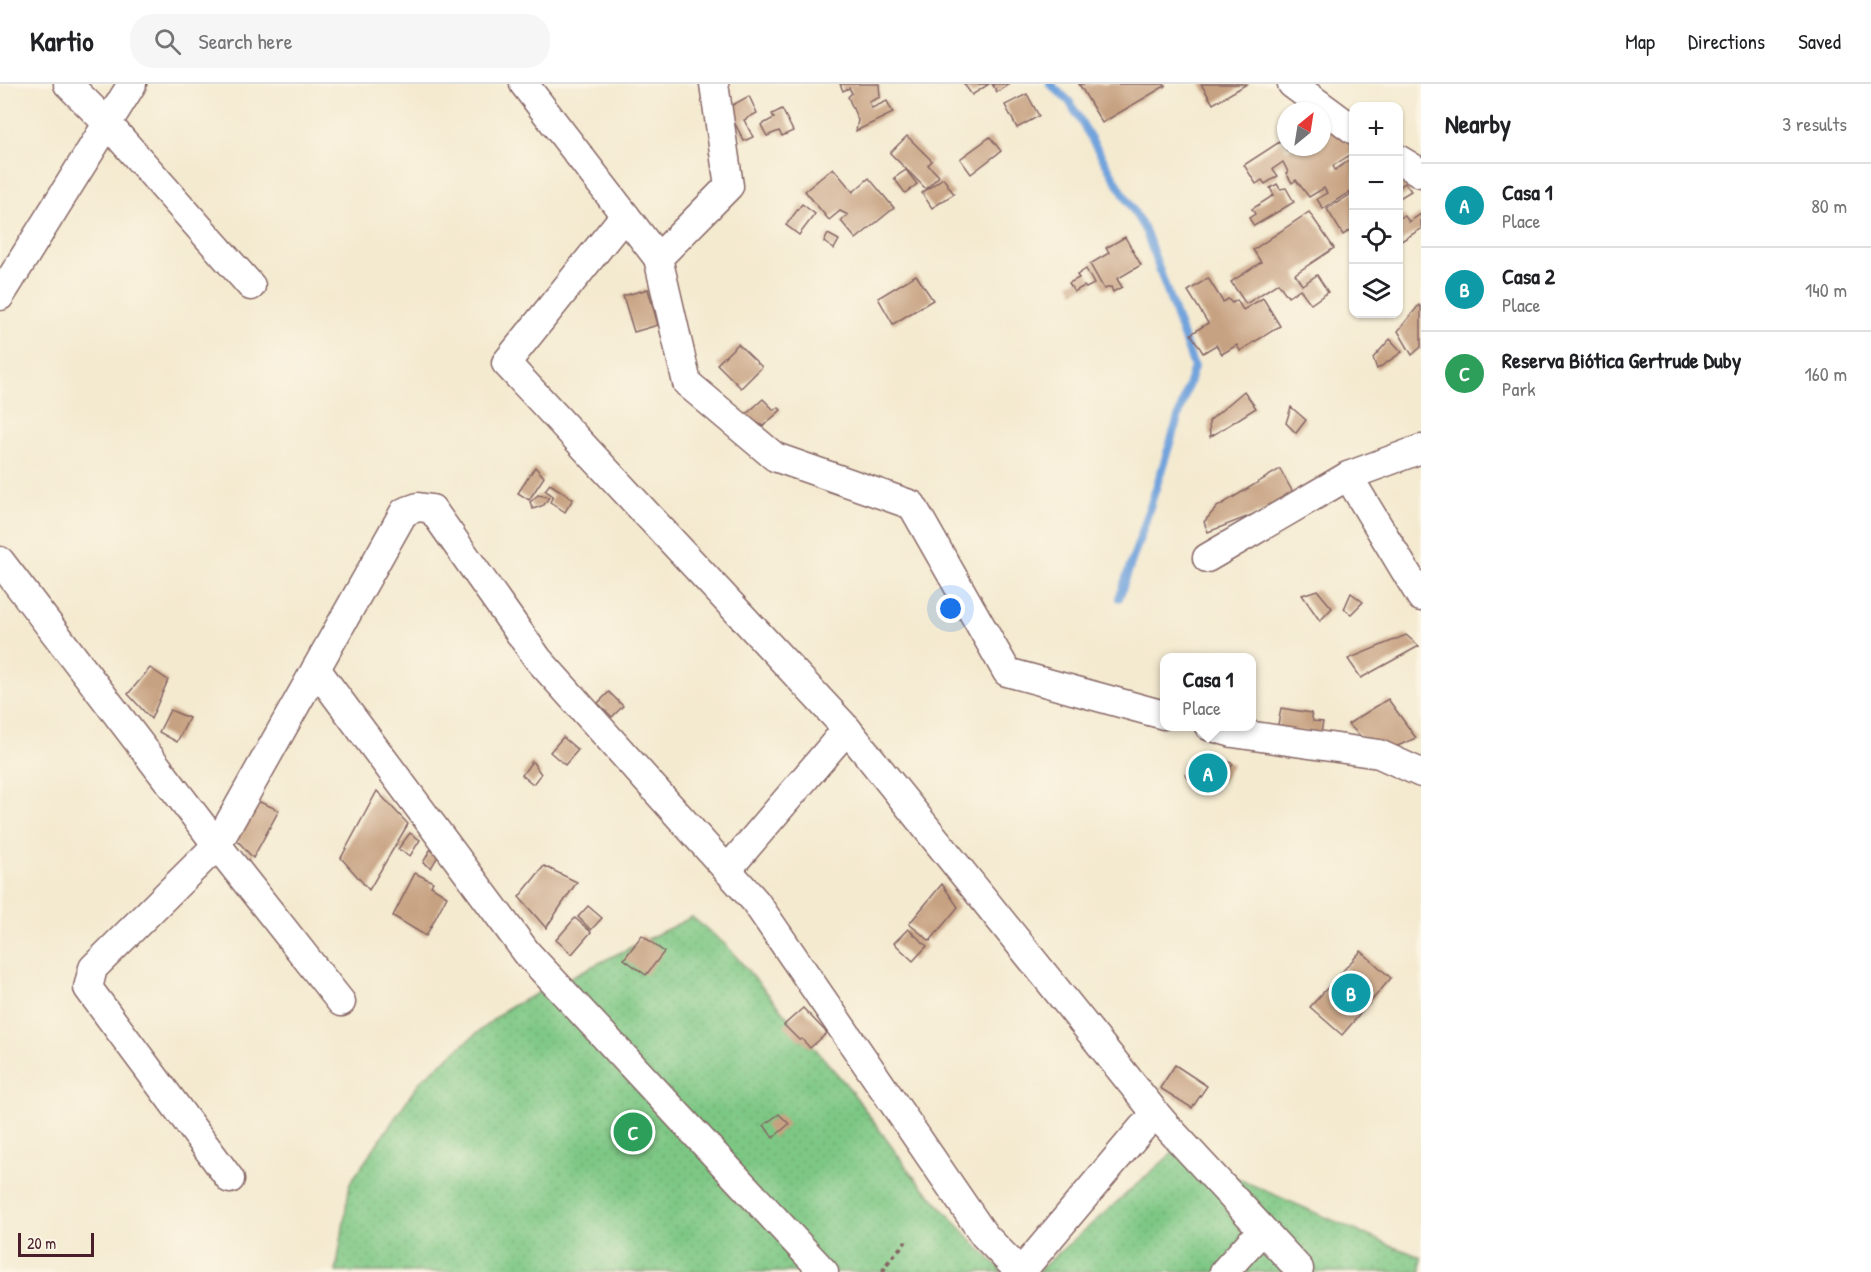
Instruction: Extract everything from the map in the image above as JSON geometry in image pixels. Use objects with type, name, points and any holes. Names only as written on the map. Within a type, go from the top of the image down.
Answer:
[{"type":"street","points":[[68,84],[107,123],[251,286]]},
{"type":"street","points":[[0,296],[132,84]]},
{"type":"street","points":[[524,84],[658,258],[687,383],[775,457],[912,505],[1007,672],[1160,714]]},
{"type":"street","points":[[658,258],[729,186],[714,84]]},
{"type":"street","points":[[1292,84],[1349,127]]},
{"type":"street","points":[[1403,162],[1421,173]]},
{"type":"street","points":[[625,215],[506,363],[847,729],[1157,1120],[1299,1269]]},
{"type":"street","points":[[1207,558],[1348,476],[1421,449]]},
{"type":"street","points":[[1348,476],[1421,597]]},
{"type":"street","points":[[230,1179],[88,988],[93,968],[217,845],[404,512],[418,507],[432,509],[538,659],[755,901],[984,1235],[1021,1272],[1142,1128],[1157,1120]]},
{"type":"street","points":[[0,561],[217,845],[341,1002]]},
{"type":"street","points":[[316,669],[527,953],[824,1272]]},
{"type":"street","points":[[727,870],[847,729]]},
{"type":"street","points":[[1226,731],[1379,754],[1421,773]]},
{"type":"street","points":[[1224,1272],[1262,1230]]},
{"type":"path","points":[[883,1272],[885,1266],[906,1241]]},
{"type":"green space","points":[[692,917],[726,945],[850,1089],[912,1175],[1004,1272],[336,1272],[350,1183],[421,1080],[506,1009]]},
{"type":"green space","points":[[1175,1151],[1421,1257],[1421,1272],[1037,1272]]},
{"type":"building","points":[[840,84],[879,84],[880,97],[869,102],[872,108],[887,101],[893,113],[856,131],[858,120],[848,97],[852,93],[849,88],[843,91]]},
{"type":"building","points":[[964,84],[989,84],[972,95]]},
{"type":"building","points":[[992,84],[1009,84],[997,92]]},
{"type":"building","points":[[1079,84],[1164,84],[1165,86],[1102,123]]},
{"type":"building","points":[[1201,84],[1247,84],[1213,104]]},
{"type":"building","points":[[1027,94],[1039,116],[1017,128],[1005,105]]},
{"type":"building","points":[[749,96],[757,113],[744,120],[753,137],[744,141],[727,108]]},
{"type":"building","points":[[782,109],[793,131],[782,136],[779,131],[767,136],[761,125],[774,118],[772,114]]},
{"type":"building","points":[[1334,120],[1349,144],[1349,155],[1333,166],[1335,170],[1349,160],[1349,192],[1323,209],[1317,199],[1327,193],[1324,188],[1309,197],[1296,180],[1292,183],[1283,162],[1273,169],[1278,176],[1265,184],[1262,180],[1256,184],[1244,165],[1277,144],[1277,156],[1331,156],[1331,122]]},
{"type":"building","points":[[907,136],[932,161],[928,165],[939,176],[926,189],[890,153]]},
{"type":"building","points":[[990,137],[1001,151],[971,174],[960,159]]},
{"type":"building","points":[[833,168],[853,192],[869,178],[894,208],[856,239],[841,221],[848,215],[840,211],[829,220],[805,191]]},
{"type":"building","points":[[906,170],[917,184],[905,193],[894,178]]},
{"type":"building","points":[[943,178],[954,194],[932,208],[922,193]]},
{"type":"building","points":[[1405,183],[1411,191],[1403,196]]},
{"type":"building","points":[[1277,184],[1280,189],[1286,188],[1294,202],[1254,226],[1249,218],[1255,214],[1252,209],[1274,195],[1270,188]]},
{"type":"building","points":[[1349,195],[1349,231],[1343,235],[1327,209]]},
{"type":"building","points":[[802,204],[815,214],[799,235],[786,225]]},
{"type":"building","points":[[1309,212],[1334,248],[1295,274],[1302,285],[1317,275],[1328,292],[1311,304],[1300,289],[1288,297],[1278,283],[1246,304],[1231,282],[1261,262],[1253,250]]},
{"type":"building","points":[[1421,214],[1421,229],[1403,240],[1403,217],[1409,222]]},
{"type":"building","points":[[828,234],[839,240],[834,249],[824,242]]},
{"type":"building","points":[[1125,237],[1141,265],[1117,279],[1122,287],[1113,292],[1111,287],[1104,289],[1090,264],[1109,253],[1106,248]]},
{"type":"building","points":[[1086,269],[1094,284],[1086,288],[1084,286],[1074,292],[1069,283],[1079,278],[1077,275]]},
{"type":"building","points":[[916,275],[933,300],[893,324],[878,298]]},
{"type":"building","points":[[1208,278],[1223,302],[1228,299],[1232,303],[1237,300],[1243,310],[1263,298],[1280,326],[1240,351],[1237,345],[1222,354],[1216,345],[1203,353],[1191,334],[1208,323],[1188,291]]},
{"type":"building","points":[[648,289],[658,325],[634,332],[623,296]]},
{"type":"building","points":[[1419,305],[1421,308],[1421,347],[1412,355],[1398,331]]},
{"type":"building","points":[[1390,339],[1402,352],[1377,369],[1373,358]]},
{"type":"building","points":[[738,344],[762,367],[741,388],[717,364]]},
{"type":"building","points":[[1244,391],[1256,408],[1210,437],[1209,421]]},
{"type":"building","points":[[763,399],[774,410],[778,407],[781,410],[763,426],[744,416]]},
{"type":"building","points":[[1291,407],[1306,420],[1296,433],[1286,423]]},
{"type":"building","points":[[535,467],[544,477],[529,500],[518,493]]},
{"type":"building","points":[[1280,469],[1296,498],[1208,532],[1204,522],[1217,507]]},
{"type":"building","points":[[550,484],[573,499],[565,512],[550,502],[553,496],[545,490]]},
{"type":"building","points":[[538,495],[549,497],[544,505],[533,509],[530,502]]},
{"type":"building","points":[[1317,590],[1332,608],[1320,621],[1302,595]]},
{"type":"building","points":[[1351,593],[1363,602],[1351,614],[1344,609]]},
{"type":"building","points":[[1406,635],[1419,646],[1361,678],[1348,659]]},
{"type":"building","points":[[150,668],[168,680],[151,719],[128,694]]},
{"type":"building","points":[[609,692],[623,706],[612,717],[598,703]]},
{"type":"building","points":[[1388,699],[1416,738],[1379,754],[1348,724]]},
{"type":"building","points":[[1281,708],[1311,713],[1313,721],[1323,722],[1321,733],[1277,730]]},
{"type":"building","points":[[170,710],[189,718],[177,742],[159,732]]},
{"type":"building","points":[[563,737],[578,750],[565,765],[550,752]]},
{"type":"building","points":[[1218,756],[1233,764],[1221,783],[1208,775],[1197,787],[1185,775],[1199,761],[1209,771]]},
{"type":"building","points":[[532,761],[541,774],[533,784],[522,775]]},
{"type":"building","points":[[377,791],[408,824],[369,890],[341,858]]},
{"type":"building","points":[[255,800],[279,810],[253,858],[235,838]]},
{"type":"building","points":[[410,833],[420,840],[410,856],[398,849]]},
{"type":"building","points":[[430,850],[439,854],[431,868],[423,863]]},
{"type":"building","points":[[544,866],[577,882],[546,928],[519,897]]},
{"type":"building","points":[[415,873],[433,882],[431,886],[447,896],[426,936],[393,916]]},
{"type":"building","points":[[942,884],[958,907],[930,941],[909,924]]},
{"type":"building","points":[[588,906],[602,918],[591,930],[578,917]]},
{"type":"building","points":[[575,918],[591,932],[572,954],[556,940]]},
{"type":"building","points":[[908,929],[927,946],[913,961],[894,943]]},
{"type":"building","points":[[642,935],[664,952],[646,975],[624,959]]},
{"type":"building","points":[[1361,951],[1391,978],[1342,1035],[1310,1007]]},
{"type":"building","points":[[803,1008],[827,1033],[810,1048],[784,1025]]},
{"type":"building","points":[[1175,1065],[1207,1086],[1192,1108],[1160,1088]]},
{"type":"building","points":[[779,1114],[789,1124],[773,1138],[764,1125]]},
{"type":"waterway","points":[[1050,84],[1069,101],[1146,232],[1194,367],[1119,598]]},
{"type":"place","name":"Casa 1","points":[[1208,773]]},
{"type":"place","name":"Casa 2","points":[[1351,993]]},
{"type":"place","name":"Reserva Biótica Gertrude Duby","points":[[633,1132]]}]
